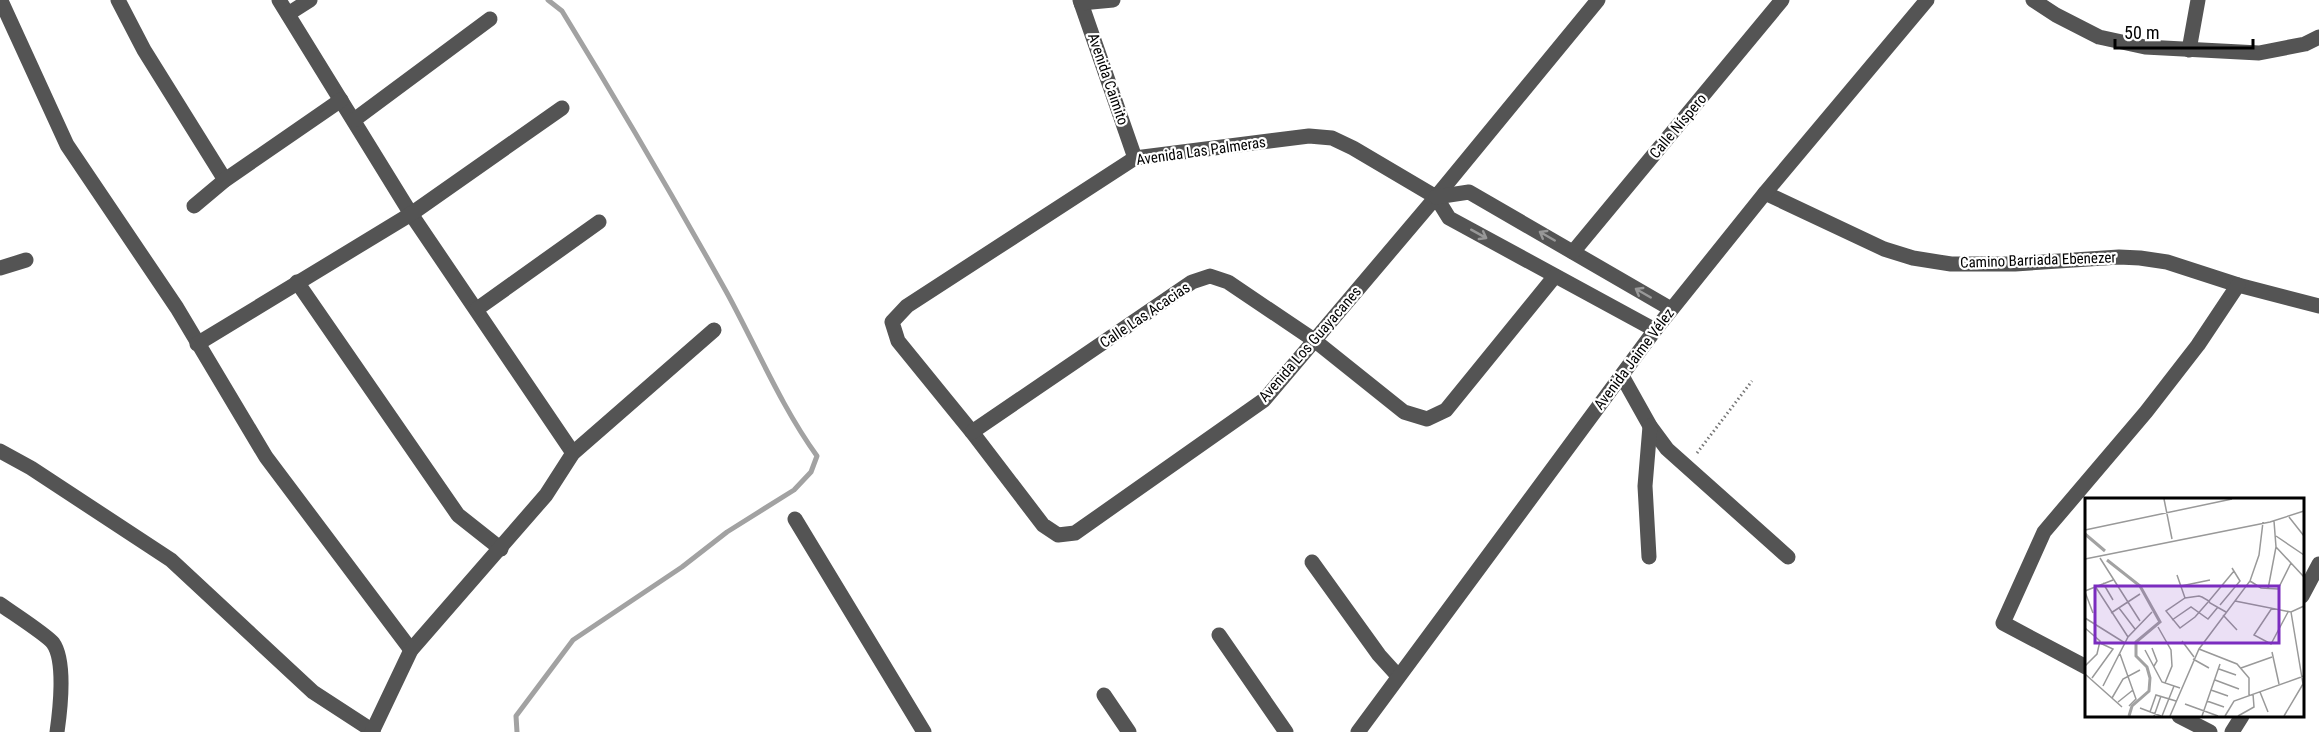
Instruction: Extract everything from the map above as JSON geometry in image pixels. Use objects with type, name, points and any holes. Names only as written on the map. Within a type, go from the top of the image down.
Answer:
[{"type":"street","points":[[118,0],[144,50],[225,180]]},
{"type":"street","points":[[279,0],[411,214],[573,453]]},
{"type":"street","points":[[288,14],[310,0]]},
{"type":"street","points":[[1080,1],[1113,0]]},
{"type":"street","name":"Avenida Los Guayacanes","points":[[892,322],[898,341],[1043,525],[1058,535],[1075,533],[1264,400],[1436,197],[1598,0]]},
{"type":"street","name":"Calle Níspero","points":[[1573,252],[1782,0]]},
{"type":"street","name":"Avenida Jaime Vélez","points":[[1359,732],[1654,330],[1765,193],[1927,0]]},
{"type":"street","points":[[2033,0],[2056,15],[2099,37],[2145,47],[2259,53],[2305,44],[2319,37]]},
{"type":"street","points":[[2189,50],[2198,0]]},
{"type":"street","name":"Avenida Caimito","points":[[1080,1],[1135,158]]},
{"type":"street","points":[[5,3],[67,145],[177,308],[266,457],[411,650]]},
{"type":"street","points":[[354,120],[490,19]]},
{"type":"street","points":[[194,206],[225,180],[341,100]]},
{"type":"street","points":[[197,344],[411,214],[562,108]]},
{"type":"street","name":"Avenida Las Palmeras","points":[[892,322],[907,306],[1135,158],[1309,136],[1332,138],[1353,148],[1436,197],[1449,219],[1654,330]]},
{"type":"street","points":[[1436,197],[1469,192],[1671,309]]},
{"type":"street","name":"Camino Barriada Ebenezer","points":[[1765,193],[1873,245],[1912,258],[1951,264],[2015,264],[2119,257],[2140,258],[2168,262],[2238,285],[2319,306]]},
{"type":"street","points":[[477,309],[599,222]]},
{"type":"street","points":[[0,268],[26,260]]},
{"type":"street","name":"Calle Las Acacias","points":[[972,432],[1192,282],[1210,276],[1228,282],[1314,340],[1404,412],[1427,419],[1446,410],[1555,276]]},
{"type":"street","points":[[297,282],[458,515],[501,549]]},
{"type":"street","points":[[2085,666],[2003,623],[2044,532],[2146,412],[2198,345],[2238,285]]},
{"type":"street","points":[[0,451],[31,468],[171,560],[313,692],[373,731],[411,650],[546,495],[573,453],[714,330]]},
{"type":"street","points":[[1622,376],[1650,426],[1667,449],[1788,557]]},
{"type":"street","points":[[1649,557],[1645,486],[1650,426]]},
{"type":"street","points":[[795,519],[924,732]]},
{"type":"street","points":[[1312,562],[1379,655],[1398,676]]},
{"type":"street","points":[[2304,592],[2319,564]]},
{"type":"street","points":[[0,604],[53,643],[59,659],[62,730]]},
{"type":"street","points":[[1219,634],[1286,732]]},
{"type":"street","points":[[1104,695],[1129,732]]},
{"type":"street","points":[[2181,717],[2210,732]]},
{"type":"street","points":[[2232,732],[2241,717]]},
{"type":"path","points":[[1687,467],[1752,381]]},
{"type":"waterway","points":[[517,732],[516,716],[573,640],[682,567],[727,532],[794,490],[811,472],[817,456],[792,417],[727,293],[625,116],[562,11],[548,0]]}]
